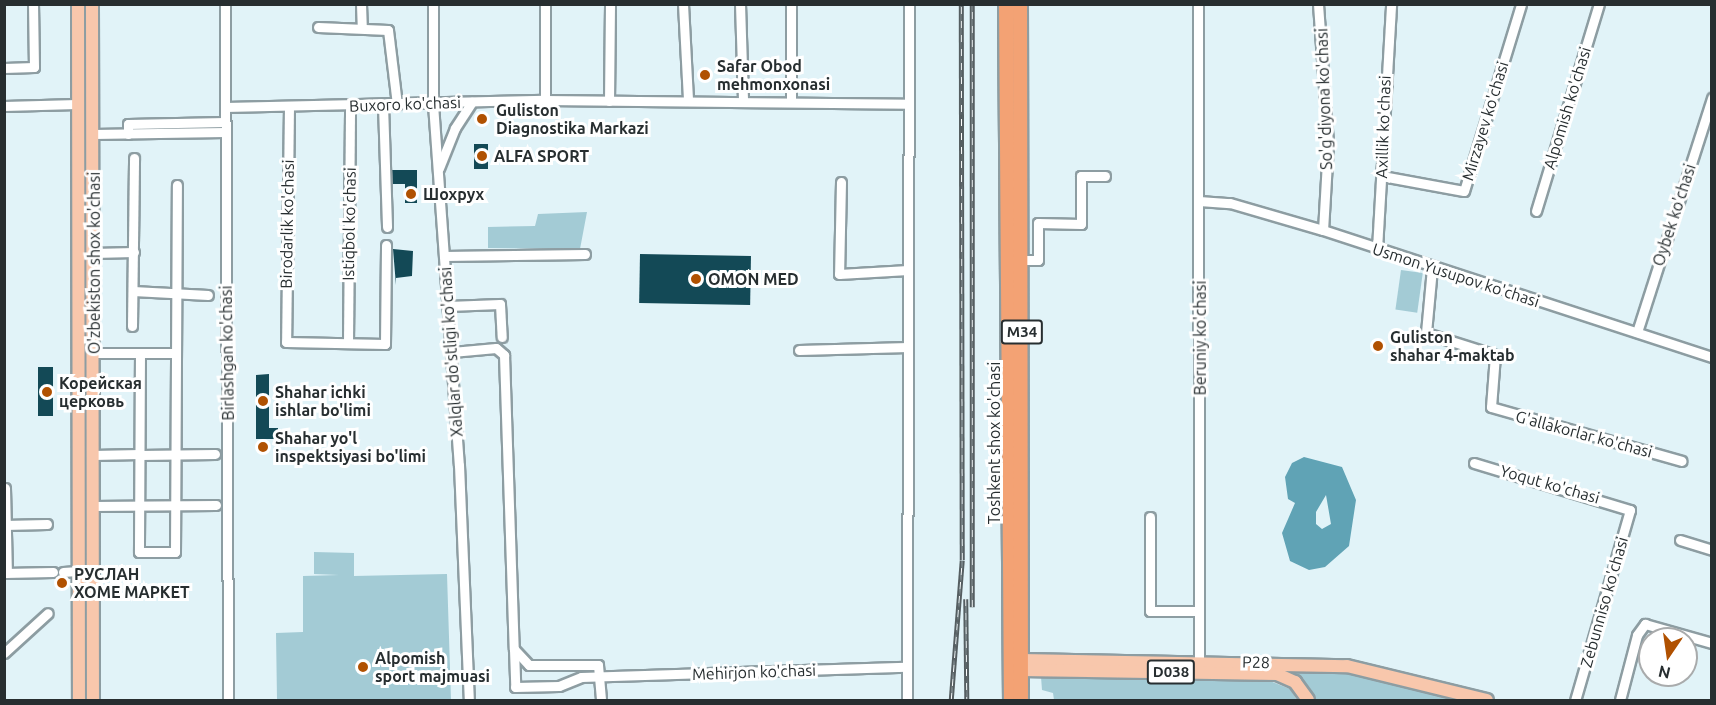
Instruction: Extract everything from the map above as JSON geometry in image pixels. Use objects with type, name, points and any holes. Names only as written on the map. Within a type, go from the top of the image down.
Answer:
[{"type":"highway","name":"Toshkent shox ko'chasi","points":[[1006,4],[1021,700]]},
{"type":"highway","name":"Toshkent shox ko'chasi","points":[[1011,700],[1022,260],[1020,4]]},
{"type":"main road","name":"O'zbekiston shox ko'chasi","points":[[78,4],[79,700]]},
{"type":"main road","name":"O'zbekiston shox ko'chasi","points":[[92,4],[93,700]]},
{"type":"main road","name":"Р28","points":[[1021,665],[1347,666],[1487,700]]},
{"type":"main road","name":"D038","points":[[1199,667],[1277,674],[1296,682],[1308,700]]},
{"type":"street","points":[[4,68],[34,68],[33,4]]},
{"type":"street","name":"Birlashgan ko'chasi","points":[[225,4],[228,700]]},
{"type":"street","points":[[361,4],[362,28]]},
{"type":"street","name":"Xalqlar do'stligi ko'chasi","points":[[433,4],[433,104],[452,352],[469,700]]},
{"type":"street","points":[[545,4],[545,100]]},
{"type":"street","points":[[609,101],[610,4]]},
{"type":"street","points":[[683,4],[688,101]]},
{"type":"street","points":[[740,4],[743,101]]},
{"type":"street","points":[[790,4],[791,102]]},
{"type":"street","points":[[907,700],[909,4]]},
{"type":"street","name":"Beruniy ko'chasi","points":[[1198,4],[1199,667]]},
{"type":"street","name":"Axillik ko'chasi","points":[[1377,249],[1391,4]]},
{"type":"street","name":"Mirzayev ko'chasi","points":[[1382,176],[1464,191],[1521,4]]},
{"type":"street","name":"Alpomish ko'chasi","points":[[1536,211],[1599,4]]},
{"type":"street","name":"So'g'diyona ko'chasi","points":[[1316,5],[1329,144],[1323,230]]},
{"type":"street","points":[[318,27],[388,30],[397,104]]},
{"type":"street","points":[[4,97],[5,105],[77,104]]},
{"type":"street","name":"Oybek ko'chasi","points":[[1637,332],[1712,98]]},
{"type":"street","name":"Buxoro ko'chasi","points":[[225,107],[545,100],[909,104]]},
{"type":"street","points":[[437,176],[455,128],[472,102]]},
{"type":"street","points":[[383,105],[387,227]]},
{"type":"street","name":"Birodarlik ko'chasi","points":[[289,106],[286,342],[348,343]]},
{"type":"street","name":"Istiqbol ko'chasi","points":[[348,343],[350,106]]},
{"type":"street","points":[[93,134],[128,134],[225,127]]},
{"type":"street","points":[[132,326],[134,158]]},
{"type":"street","points":[[1022,260],[1038,260],[1038,223],[1080,224],[1081,176],[1105,176]]},
{"type":"street","points":[[841,182],[839,274],[908,270]]},
{"type":"street","points":[[141,353],[139,552],[176,552],[177,184]]},
{"type":"street","name":"Usmon Yusupov ko'chasi","points":[[1199,201],[1230,203],[1323,230],[1432,268],[1712,357]]},
{"type":"street","points":[[348,343],[385,344],[387,245]]},
{"type":"street","points":[[93,253],[134,252]]},
{"type":"street","points":[[444,256],[585,254]]},
{"type":"street","name":"G'allakorlar ko'chasi","points":[[1432,268],[1426,333],[1495,355],[1489,403],[1495,409],[1682,461]]},
{"type":"street","points":[[133,291],[208,295]]},
{"type":"street","points":[[448,306],[500,304],[502,337]]},
{"type":"street","points":[[799,350],[908,347]]},
{"type":"street","points":[[452,352],[496,348],[504,355],[514,649],[529,664],[598,665],[601,677],[601,700]]},
{"type":"street","points":[[94,353],[176,353]]},
{"type":"street","points":[[93,455],[215,454]]},
{"type":"street","name":"Yoqut ko'chasi","points":[[1474,463],[1625,506]]},
{"type":"street","points":[[5,488],[6,573],[53,572]]},
{"type":"street","points":[[93,506],[216,505]]},
{"type":"street","name":"Zebunniso ko'chasi","points":[[1575,700],[1630,513],[1625,506]]},
{"type":"street","points":[[1150,517],[1150,611],[1199,611]]},
{"type":"street","points":[[5,525],[47,524]]},
{"type":"street","points":[[1680,540],[1712,550]]},
{"type":"street","points":[[63,572],[79,571]]},
{"type":"street","points":[[4,653],[48,613]]},
{"type":"street","points":[[1620,700],[1637,635],[1645,624],[1712,643]]},
{"type":"street","name":"Mehirjon ko'chasi","points":[[514,649],[515,687],[559,687],[581,677],[906,667]]},
{"type":"shaded area","points":[[587,212],[580,249],[488,248],[488,227],[535,226],[538,214]]},
{"type":"shaded area","points":[[1401,270],[1423,273],[1417,313],[1395,310]]},
{"type":"shaded area","points":[[1304,457],[1342,467],[1356,500],[1349,546],[1325,567],[1309,570],[1290,561],[1282,533],[1295,503],[1288,499],[1285,477],[1292,463]],"holes":[[[1326,495],[1331,524],[1322,529],[1316,524],[1316,512]]]},
{"type":"shaded area","name":"Alpomish sport majmuasi","points":[[314,552],[354,553],[354,576],[447,574],[451,700],[277,700],[276,633],[303,632],[303,576],[339,575],[314,574]]},
{"type":"shaded area","points":[[1288,670],[1349,670],[1469,700],[1315,700],[1309,687]]},
{"type":"shaded area","points":[[1041,677],[1270,681],[1290,689],[1297,700],[1054,700],[1053,693],[1042,690]]},
{"type":"building","name":"ALFA SPORT","points":[[474,144],[488,144],[488,169],[474,169]]},
{"type":"building","name":"Шохрух","points":[[392,170],[417,170],[417,203],[405,203],[405,184],[392,184]]},
{"type":"building","points":[[393,249],[413,251],[412,276],[396,278],[396,285]]},
{"type":"building","name":"OMON MED","points":[[640,254],[751,256],[750,305],[639,303]]},
{"type":"building","name":"Корейская церковь","points":[[38,367],[53,367],[53,416],[38,416]]},
{"type":"building","name":"Shahar ichki ishlar bo'limi","points":[[269,374],[269,428],[278,428],[278,439],[256,439],[256,375]]},
{"type":"railway","points":[[951,700],[962,560],[961,4]]},
{"type":"railway","points":[[972,4],[972,607]]},
{"type":"railway","points":[[966,599],[967,700]]},
{"type":"place","name":"Safar Obod mehmonxonasi","points":[[705,75]]},
{"type":"place","name":"Guliston Diagnostika Markazi","points":[[482,119]]},
{"type":"place","name":"ALFA SPORT","points":[[482,156]]},
{"type":"place","name":"Шохрух","points":[[411,194]]},
{"type":"place","name":"OMON MED","points":[[696,279]]},
{"type":"place","name":"Guliston shahar 4-maktab","points":[[1378,346]]},
{"type":"place","name":"Корейская церковь","points":[[47,392]]},
{"type":"place","name":"Shahar ichki ishlar bo'limi","points":[[263,401]]},
{"type":"place","name":"Shahar yo'l inspektsiyasi bo'limi","points":[[263,447]]},
{"type":"place","name":"РУСЛАН ХОМЕ МАРКЕТ","points":[[62,583]]},
{"type":"place","name":"Alpomish sport majmuasi","points":[[363,667]]}]
